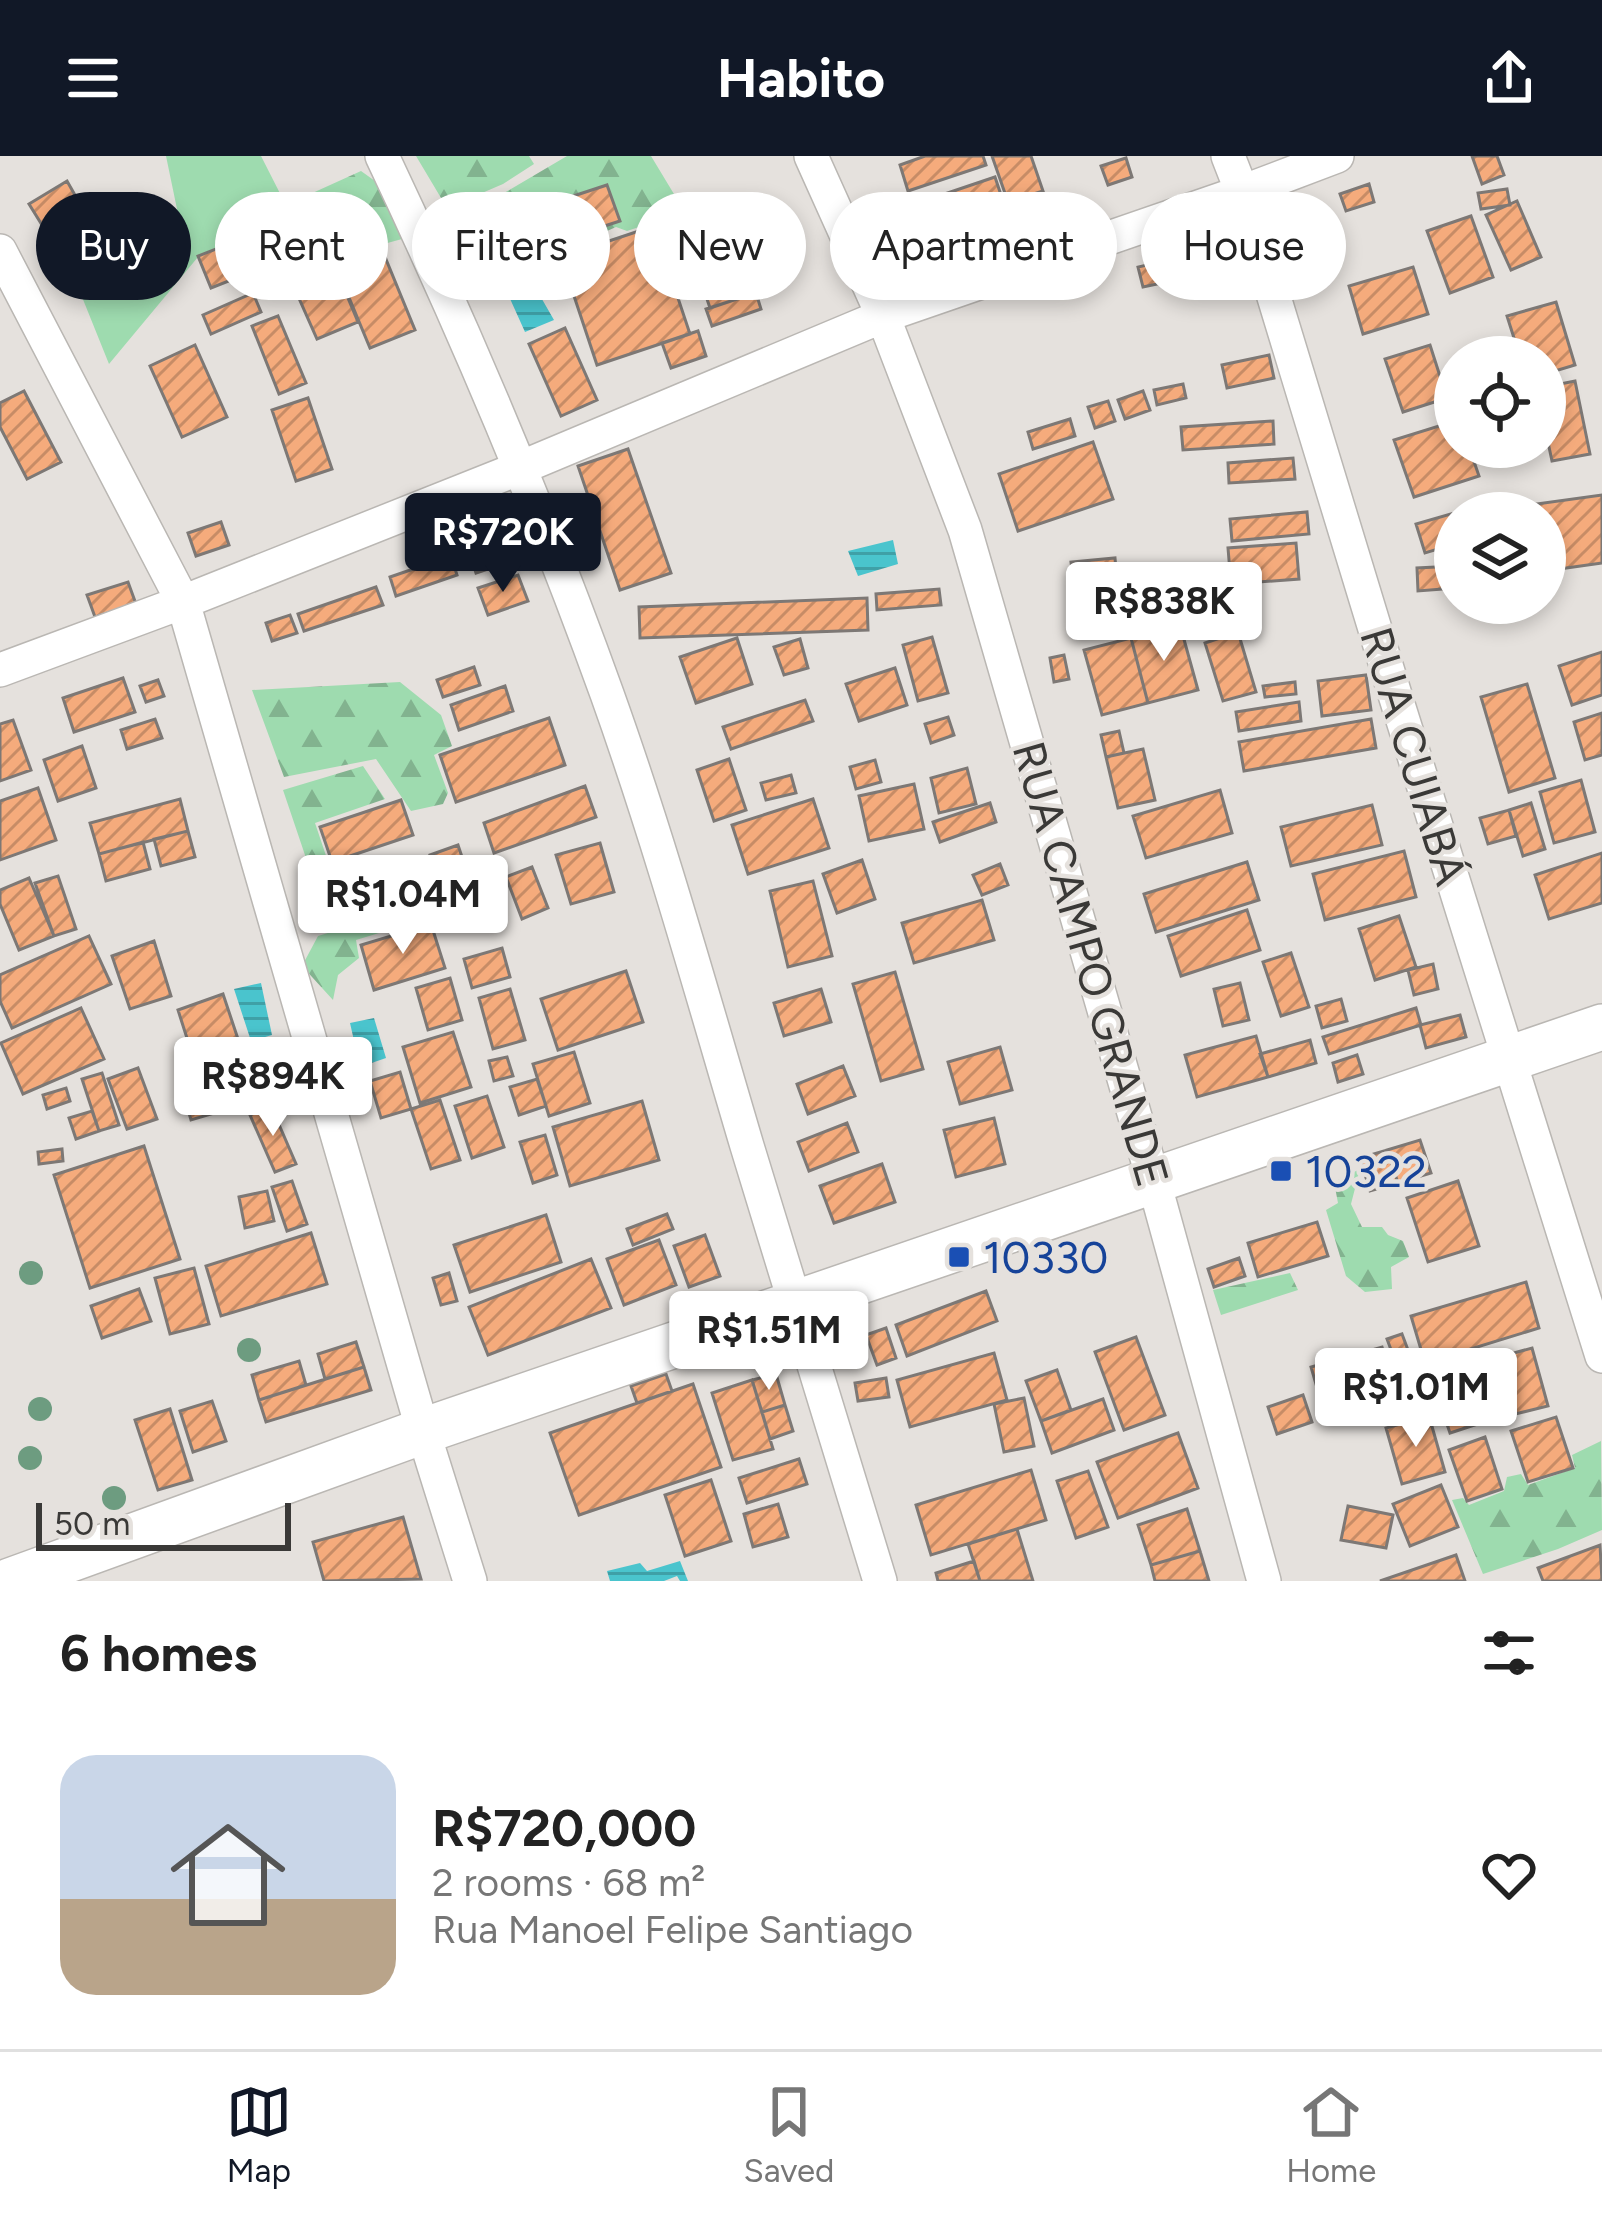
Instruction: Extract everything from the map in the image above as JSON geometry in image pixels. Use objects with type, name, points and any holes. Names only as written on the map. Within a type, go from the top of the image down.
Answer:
[{"type":"main road","points":[[10,1581],[423,1431],[1602,1027]]},
{"type":"street","points":[[382,156],[520,468],[607,694],[880,1581]]},
{"type":"street","name":"RUA CAMPO GRANDE","points":[[811,156],[884,316],[965,530],[1264,1581]]},
{"type":"street","name":"RUA CUIABÁ","points":[[1228,156],[1242,192]]},
{"type":"street","points":[[1242,192],[1337,156]]},
{"type":"street","points":[[0,670],[520,468],[884,316],[1141,227]]},
{"type":"street","points":[[0,251],[183,602],[470,1581]]},
{"type":"street","name":"RUA CUIABÁ","points":[[1275,300],[1602,1357]]},
{"type":"green space","points":[[166,156],[261,156],[279,192],[215,192],[215,250],[191,265],[191,192],[173,192]]},
{"type":"green space","points":[[416,156],[529,156],[534,164],[484,192],[437,192]]},
{"type":"green space","points":[[567,156],[651,156],[673,192],[634,192],[634,229],[627,231],[610,230],[610,192],[506,192]]},
{"type":"green space","points":[[361,171],[384,192],[315,192]]},
{"type":"green space","points":[[388,202],[402,239],[388,243]]},
{"type":"green space","points":[[83,300],[162,300],[109,364]]},
{"type":"green space","points":[[400,682],[441,715],[452,746],[434,755],[448,793],[443,804],[411,811],[376,759],[284,777],[252,690]]},
{"type":"green space","points":[[363,766],[385,799],[315,823],[349,924],[365,925],[367,892],[428,881],[432,917],[356,940],[359,958],[338,975],[333,1000],[302,966],[318,936],[331,932],[283,790]]},
{"type":"green space","points":[[1360,1169],[1351,1204],[1362,1227],[1382,1227],[1403,1241],[1409,1257],[1391,1267],[1392,1289],[1365,1292],[1346,1276],[1326,1210],[1338,1203],[1334,1182]]},
{"type":"green space","points":[[1290,1273],[1298,1290],[1221,1315],[1213,1290]]},
{"type":"green space","points":[[1601,1441],[1602,1530],[1483,1574],[1452,1500],[1463,1498],[1469,1505],[1504,1491],[1507,1477],[1521,1474],[1528,1485],[1575,1468],[1572,1455]]},
{"type":"water","points":[[511,300],[542,300],[554,320],[525,332]]},
{"type":"water","points":[[893,540],[898,564],[858,576],[848,551]]},
{"type":"water","points":[[261,983],[272,1035],[251,1041],[234,989]]},
{"type":"water","points":[[374,1018],[386,1058],[360,1067],[350,1023]]},
{"type":"water","points":[[680,1561],[688,1581],[677,1576],[664,1581],[610,1581],[607,1571],[640,1563],[647,1571]]},
{"type":"building","points":[[925,156],[983,156],[986,165],[908,191],[900,165]]},
{"type":"building","points":[[992,156],[1031,156],[1043,191],[1005,192]]},
{"type":"building","points":[[1472,156],[1497,156],[1504,175],[1482,184]]},
{"type":"building","points":[[1126,158],[1132,177],[1108,185],[1101,166]]},
{"type":"building","points":[[995,177],[1000,192],[951,192]]},
{"type":"building","points":[[67,181],[73,192],[49,192]]},
{"type":"building","points":[[1369,184],[1374,202],[1346,211],[1346,192]]},
{"type":"building","points":[[1507,189],[1510,205],[1481,209],[1478,193]]},
{"type":"building","points":[[610,193],[620,221],[610,224]]},
{"type":"building","points":[[1517,201],[1541,257],[1511,270],[1486,215]]},
{"type":"building","points":[[1471,216],[1493,277],[1450,293],[1427,231]]},
{"type":"building","points":[[634,233],[634,300],[679,300],[690,334],[597,365],[575,300],[610,300],[610,241]]},
{"type":"building","points":[[215,249],[215,286],[211,288],[198,256]]},
{"type":"building","points":[[388,264],[415,330],[370,348],[350,300],[388,300]]},
{"type":"building","points":[[1413,267],[1428,314],[1363,334],[1349,286]]},
{"type":"building","points":[[237,300],[256,300],[261,312],[211,334],[203,315]]},
{"type":"building","points":[[300,300],[349,300],[358,322],[317,339]]},
{"type":"building","points":[[707,300],[734,300],[710,308]]},
{"type":"building","points":[[734,300],[758,300],[761,309],[712,326],[706,309]]},
{"type":"building","points":[[1556,302],[1575,365],[1566,368],[1566,336],[1513,336],[1507,316]]},
{"type":"building","points":[[278,316],[306,383],[279,394],[252,326]]},
{"type":"building","points":[[565,328],[597,400],[561,416],[529,344]]},
{"type":"building","points":[[698,331],[706,356],[671,368],[662,343]]},
{"type":"building","points":[[195,345],[227,417],[182,437],[150,366]]},
{"type":"building","points":[[1430,345],[1434,402],[1403,412],[1385,359]]},
{"type":"building","points":[[1269,355],[1274,378],[1227,388],[1222,365]]},
{"type":"building","points":[[1575,381],[1590,454],[1566,458],[1566,383]]},
{"type":"building","points":[[1183,384],[1186,398],[1157,405],[1154,390]]},
{"type":"building","points":[[24,391],[61,462],[27,479],[0,427],[0,403]]},
{"type":"building","points":[[1143,391],[1150,410],[1125,419],[1118,400]]},
{"type":"building","points":[[308,398],[332,469],[296,481],[272,410]]},
{"type":"building","points":[[1108,401],[1115,421],[1095,428],[1088,407]]},
{"type":"building","points":[[1070,419],[1075,436],[1033,449],[1028,432]]},
{"type":"building","points":[[1273,421],[1274,444],[1183,450],[1181,427]]},
{"type":"building","points":[[1434,428],[1434,468],[1476,468],[1479,476],[1414,497],[1394,440]]},
{"type":"building","points":[[1093,442],[1113,499],[1018,531],[999,474]]},
{"type":"building","points":[[628,449],[671,573],[620,590],[578,466]]},
{"type":"building","points":[[1293,458],[1295,479],[1229,483],[1228,463]]},
{"type":"building","points":[[1602,495],[1602,563],[1566,568],[1566,500]]},
{"type":"building","points":[[1307,512],[1309,534],[1232,541],[1230,519]]},
{"type":"building","points":[[1434,519],[1434,550],[1425,553],[1416,524]]},
{"type":"building","points":[[221,522],[229,545],[196,556],[188,533]]},
{"type":"building","points":[[504,536],[512,561],[476,573],[468,548]]},
{"type":"building","points":[[1296,543],[1299,579],[1231,584],[1228,548]]},
{"type":"building","points":[[451,556],[457,575],[396,596],[390,577]]},
{"type":"building","points":[[1115,558],[1117,581],[1074,585],[1071,562]]},
{"type":"building","points":[[1434,567],[1434,590],[1418,591],[1417,568]]},
{"type":"building","points":[[518,575],[528,601],[488,615],[478,588]]},
{"type":"building","points":[[128,582],[136,604],[95,617],[87,595]]},
{"type":"building","points":[[376,587],[383,605],[304,631],[298,614]]},
{"type":"building","points":[[939,589],[941,605],[877,610],[876,594]]},
{"type":"building","points":[[867,598],[868,630],[640,638],[639,607]]},
{"type":"building","points":[[290,615],[297,633],[272,641],[266,623]]},
{"type":"building","points":[[1180,625],[1198,690],[1148,703],[1131,638]]},
{"type":"building","points":[[1238,632],[1256,692],[1223,701],[1205,643]]},
{"type":"building","points":[[932,637],[948,693],[918,701],[903,645]]},
{"type":"building","points":[[737,638],[752,684],[696,703],[680,657]]},
{"type":"building","points":[[1131,638],[1148,703],[1102,715],[1084,650]]},
{"type":"building","points":[[800,639],[808,668],[784,675],[774,647]]},
{"type":"building","points":[[1602,652],[1602,695],[1572,705],[1559,666]]},
{"type":"building","points":[[1064,655],[1069,679],[1054,682],[1050,658]]},
{"type":"building","points":[[474,667],[480,685],[443,697],[437,680]]},
{"type":"building","points":[[895,668],[907,705],[859,721],[846,684]]},
{"type":"building","points":[[1366,675],[1371,710],[1322,716],[1318,681]]},
{"type":"building","points":[[123,678],[135,712],[74,732],[63,698]]},
{"type":"building","points":[[158,680],[164,696],[146,702],[140,686]]},
{"type":"building","points":[[1295,682],[1296,694],[1265,697],[1263,686]]},
{"type":"building","points":[[1527,684],[1555,778],[1509,792],[1481,697]]},
{"type":"building","points":[[505,686],[513,711],[459,730],[451,705]]},
{"type":"building","points":[[805,700],[813,721],[731,749],[723,727]]},
{"type":"building","points":[[1299,702],[1301,721],[1239,731],[1236,712]]},
{"type":"building","points":[[1602,713],[1602,755],[1585,760],[1574,722]]},
{"type":"building","points":[[948,717],[954,735],[931,743],[925,724]]},
{"type":"building","points":[[549,718],[565,765],[456,802],[440,755]]},
{"type":"building","points":[[155,719],[162,738],[127,749],[121,730]]},
{"type":"building","points":[[1371,719],[1376,748],[1244,771],[1239,742]]},
{"type":"building","points":[[13,720],[31,770],[0,781],[0,724]]},
{"type":"building","points":[[1119,731],[1124,753],[1106,757],[1101,735]]},
{"type":"building","points":[[82,746],[96,788],[58,801],[44,760]]},
{"type":"building","points":[[1143,749],[1155,800],[1118,808],[1106,757]]},
{"type":"building","points":[[729,759],[746,810],[714,821],[697,770]]},
{"type":"building","points":[[875,760],[881,782],[856,789],[850,767]]},
{"type":"building","points":[[967,768],[976,804],[939,813],[931,778]]},
{"type":"building","points":[[791,775],[796,793],[766,800],[761,783]]},
{"type":"building","points":[[1581,780],[1595,832],[1554,843],[1540,792]]},
{"type":"building","points":[[914,784],[924,829],[869,841],[859,796]]},
{"type":"building","points":[[585,786],[596,817],[494,853],[484,823]]},
{"type":"building","points":[[38,788],[56,840],[0,860],[0,801]]},
{"type":"building","points":[[1220,790],[1232,833],[1146,858],[1133,816]]},
{"type":"building","points":[[180,799],[188,831],[99,854],[90,823]]},
{"type":"building","points":[[813,799],[829,848],[748,874],[732,825]]},
{"type":"building","points":[[401,800],[413,835],[332,862],[320,827]]},
{"type":"building","points":[[990,803],[996,822],[940,842],[933,822]]},
{"type":"building","points":[[1531,803],[1545,849],[1523,856],[1509,810]]},
{"type":"building","points":[[1372,805],[1382,845],[1291,866],[1281,827]]},
{"type":"building","points":[[1509,810],[1516,836],[1488,844],[1480,818]]},
{"type":"building","points":[[188,831],[195,857],[161,866],[154,839]]},
{"type":"building","points":[[143,842],[150,869],[106,881],[99,854]]},
{"type":"building","points":[[600,843],[614,892],[571,904],[556,855]]},
{"type":"building","points":[[458,845],[475,896],[446,905],[430,855]]},
{"type":"building","points":[[1404,851],[1416,897],[1325,920],[1313,874]]},
{"type":"building","points":[[1602,853],[1602,903],[1549,919],[1535,875]]},
{"type":"building","points":[[862,860],[875,899],[837,913],[823,874]]},
{"type":"building","points":[[1247,862],[1259,900],[1156,932],[1144,894]]},
{"type":"building","points":[[1000,864],[1008,885],[982,895],[973,875]]},
{"type":"building","points":[[532,867],[548,908],[522,919],[506,877]]},
{"type":"building","points":[[58,876],[76,929],[54,936],[35,883]]},
{"type":"building","points":[[29,878],[54,936],[19,950],[0,904],[0,890]]},
{"type":"building","points":[[813,881],[832,956],[788,967],[770,891]]},
{"type":"building","points":[[982,900],[994,940],[914,963],[902,923]]},
{"type":"building","points":[[1247,910],[1260,950],[1181,976],[1168,936]]},
{"type":"building","points":[[1399,916],[1416,967],[1375,980],[1359,929]]},
{"type":"building","points":[[431,924],[445,968],[374,990],[361,945]]},
{"type":"building","points":[[89,936],[111,984],[12,1028],[0,1001],[0,975]]},
{"type":"building","points":[[154,941],[171,996],[130,1009],[112,956]]},
{"type":"building","points":[[502,948],[510,977],[472,988],[464,959]]},
{"type":"building","points":[[1291,953],[1309,1007],[1281,1016],[1263,962]]},
{"type":"building","points":[[1433,964],[1438,989],[1414,995],[1408,970]]},
{"type":"building","points":[[626,971],[643,1022],[558,1050],[541,999]]},
{"type":"building","points":[[895,972],[923,1069],[881,1081],[853,984]]},
{"type":"building","points":[[450,978],[462,1020],[428,1030],[416,988]]},
{"type":"building","points":[[1240,983],[1249,1020],[1223,1026],[1214,989]]},
{"type":"building","points":[[510,989],[525,1040],[493,1049],[479,998]]},
{"type":"building","points":[[821,989],[831,1022],[784,1036],[774,1003]]},
{"type":"building","points":[[223,994],[239,1042],[193,1057],[178,1010]]},
{"type":"building","points":[[1341,999],[1347,1021],[1322,1028],[1316,1006]]},
{"type":"building","points":[[81,1008],[104,1059],[23,1094],[1,1043]]},
{"type":"building","points":[[1416,1008],[1421,1025],[1329,1054],[1323,1037]]},
{"type":"building","points":[[1460,1015],[1466,1037],[1426,1048],[1420,1025]]},
{"type":"building","points":[[453,1032],[471,1087],[420,1103],[403,1047]]},
{"type":"building","points":[[1256,1036],[1268,1077],[1197,1097],[1185,1055]]},
{"type":"building","points":[[1310,1040],[1316,1063],[1268,1077],[1260,1054]]},
{"type":"building","points":[[1000,1047],[1012,1090],[960,1104],[948,1062]]},
{"type":"building","points":[[574,1052],[590,1103],[549,1116],[533,1064]]},
{"type":"building","points":[[249,1054],[262,1099],[191,1120],[178,1075]]},
{"type":"building","points":[[1357,1055],[1363,1074],[1338,1082],[1333,1063]]},
{"type":"building","points":[[507,1057],[513,1076],[494,1081],[489,1061]]},
{"type":"building","points":[[843,1066],[855,1096],[808,1114],[797,1084]]},
{"type":"building","points":[[138,1068],[157,1119],[127,1129],[108,1079]]},
{"type":"building","points":[[400,1072],[411,1109],[381,1118],[370,1081]]},
{"type":"building","points":[[102,1073],[119,1125],[99,1131],[82,1079]]},
{"type":"building","points":[[537,1079],[546,1106],[519,1115],[510,1087]]},
{"type":"building","points":[[66,1088],[70,1101],[47,1109],[43,1095]]},
{"type":"building","points":[[487,1096],[504,1147],[472,1158],[455,1106]]},
{"type":"building","points":[[440,1100],[460,1160],[431,1169],[411,1109]]},
{"type":"building","points":[[642,1101],[659,1160],[570,1186],[553,1127]]},
{"type":"building","points":[[271,1106],[296,1164],[275,1172],[250,1115]]},
{"type":"building","points":[[92,1111],[99,1131],[76,1139],[69,1118]]},
{"type":"building","points":[[994,1118],[1005,1164],[956,1177],[944,1130]]},
{"type":"building","points":[[847,1123],[858,1152],[809,1171],[798,1142]]},
{"type":"building","points":[[545,1135],[557,1175],[533,1183],[520,1142]]},
{"type":"building","points":[[1420,1140],[1431,1173],[1398,1183],[1387,1150]]},
{"type":"building","points":[[144,1146],[180,1259],[90,1288],[54,1175]]},
{"type":"building","points":[[62,1149],[63,1161],[39,1164],[38,1152]]},
{"type":"building","points":[[1387,1150],[1398,1183],[1370,1191],[1360,1158]]},
{"type":"building","points":[[882,1164],[895,1202],[834,1223],[820,1186]]},
{"type":"building","points":[[292,1181],[307,1224],[287,1231],[272,1187]]},
{"type":"building","points":[[1458,1181],[1479,1246],[1428,1262],[1407,1198]]},
{"type":"building","points":[[267,1191],[274,1221],[245,1228],[239,1197]]},
{"type":"building","points":[[667,1214],[673,1229],[633,1245],[627,1229]]},
{"type":"building","points":[[546,1215],[561,1262],[470,1292],[454,1245]]},
{"type":"building","points":[[1317,1222],[1328,1256],[1258,1277],[1248,1243]]},
{"type":"building","points":[[311,1233],[327,1284],[221,1316],[206,1266]]},
{"type":"building","points":[[705,1235],[720,1276],[689,1287],[674,1246]]},
{"type":"building","points":[[659,1240],[676,1285],[624,1305],[607,1259]]},
{"type":"building","points":[[1239,1258],[1245,1276],[1214,1287],[1208,1269]]},
{"type":"building","points":[[591,1259],[611,1308],[488,1355],[469,1307]]},
{"type":"building","points":[[194,1268],[209,1324],[170,1334],[155,1278]]},
{"type":"building","points":[[449,1273],[457,1301],[441,1305],[433,1278]]},
{"type":"building","points":[[1526,1282],[1539,1328],[1425,1363],[1411,1316]]},
{"type":"building","points":[[139,1289],[151,1321],[102,1338],[91,1306]]},
{"type":"building","points":[[986,1291],[997,1321],[907,1356],[896,1325]]},
{"type":"building","points":[[886,1328],[896,1358],[877,1365],[866,1335]]},
{"type":"building","points":[[1402,1334],[1411,1358],[1396,1363],[1387,1339]]},
{"type":"building","points":[[1136,1337],[1165,1415],[1124,1430],[1095,1352]]},
{"type":"building","points":[[356,1342],[364,1367],[325,1379],[318,1354]]},
{"type":"building","points":[[1382,1347],[1398,1402],[1327,1422],[1311,1367]]},
{"type":"building","points":[[1532,1348],[1548,1406],[1507,1416],[1492,1359]]},
{"type":"building","points":[[994,1353],[1007,1400],[910,1427],[897,1380]]},
{"type":"building","points":[[1480,1360],[1499,1417],[1450,1433],[1431,1377]]},
{"type":"building","points":[[299,1361],[306,1385],[259,1400],[252,1375]]},
{"type":"building","points":[[364,1367],[371,1390],[266,1422],[259,1400]]},
{"type":"building","points":[[1057,1370],[1071,1410],[1041,1421],[1026,1381]]},
{"type":"building","points":[[666,1374],[672,1391],[637,1403],[631,1386]]},
{"type":"building","points":[[776,1374],[785,1405],[762,1412],[752,1380]]},
{"type":"building","points":[[886,1378],[889,1397],[858,1401],[855,1383]]},
{"type":"building","points":[[752,1380],[773,1449],[733,1460],[712,1393]]},
{"type":"building","points":[[693,1384],[721,1467],[579,1515],[550,1433]]},
{"type":"building","points":[[1303,1395],[1312,1422],[1277,1434],[1268,1407]]},
{"type":"building","points":[[1024,1398],[1034,1446],[1004,1452],[994,1404]]},
{"type":"building","points":[[1103,1399],[1114,1430],[1052,1453],[1041,1421]]},
{"type":"building","points":[[212,1401],[226,1441],[193,1452],[180,1411]]},
{"type":"building","points":[[785,1405],[793,1431],[770,1439],[762,1412]]},
{"type":"building","points":[[170,1409],[192,1480],[158,1490],[135,1420]]},
{"type":"building","points":[[1429,1416],[1445,1472],[1402,1484],[1386,1428]]},
{"type":"building","points":[[1556,1417],[1573,1468],[1528,1482],[1511,1431]]},
{"type":"building","points":[[1178,1433],[1198,1488],[1118,1518],[1097,1462]]},
{"type":"building","points":[[1485,1437],[1502,1489],[1467,1501],[1449,1450]]},
{"type":"building","points":[[799,1459],[807,1484],[747,1503],[739,1478]]},
{"type":"building","points":[[1031,1470],[1046,1520],[931,1555],[916,1505]]},
{"type":"building","points":[[1088,1471],[1108,1527],[1076,1538],[1057,1481]]},
{"type":"building","points":[[711,1480],[731,1541],[685,1556],[665,1495]]},
{"type":"building","points":[[1441,1485],[1458,1527],[1410,1546],[1393,1504]]},
{"type":"building","points":[[778,1504],[788,1537],[753,1547],[744,1514]]},
{"type":"building","points":[[1348,1506],[1393,1515],[1386,1548],[1341,1540]]},
{"type":"building","points":[[1187,1509],[1200,1551],[1151,1565],[1138,1525]]},
{"type":"building","points":[[403,1517],[421,1579],[324,1581],[313,1542]]},
{"type":"building","points":[[1017,1529],[1033,1581],[980,1581],[968,1544]]},
{"type":"building","points":[[1600,1545],[1602,1581],[1543,1581],[1538,1568]]},
{"type":"building","points":[[1200,1551],[1209,1581],[1155,1581],[1151,1565]]},
{"type":"building","points":[[1456,1555],[1465,1581],[1380,1581]]},
{"type":"building","points":[[974,1561],[980,1581],[938,1581],[936,1573]]},
{"type":"place","name":"10322","points":[[1281,1171]]},
{"type":"place","name":"10330","points":[[959,1257]]}]
